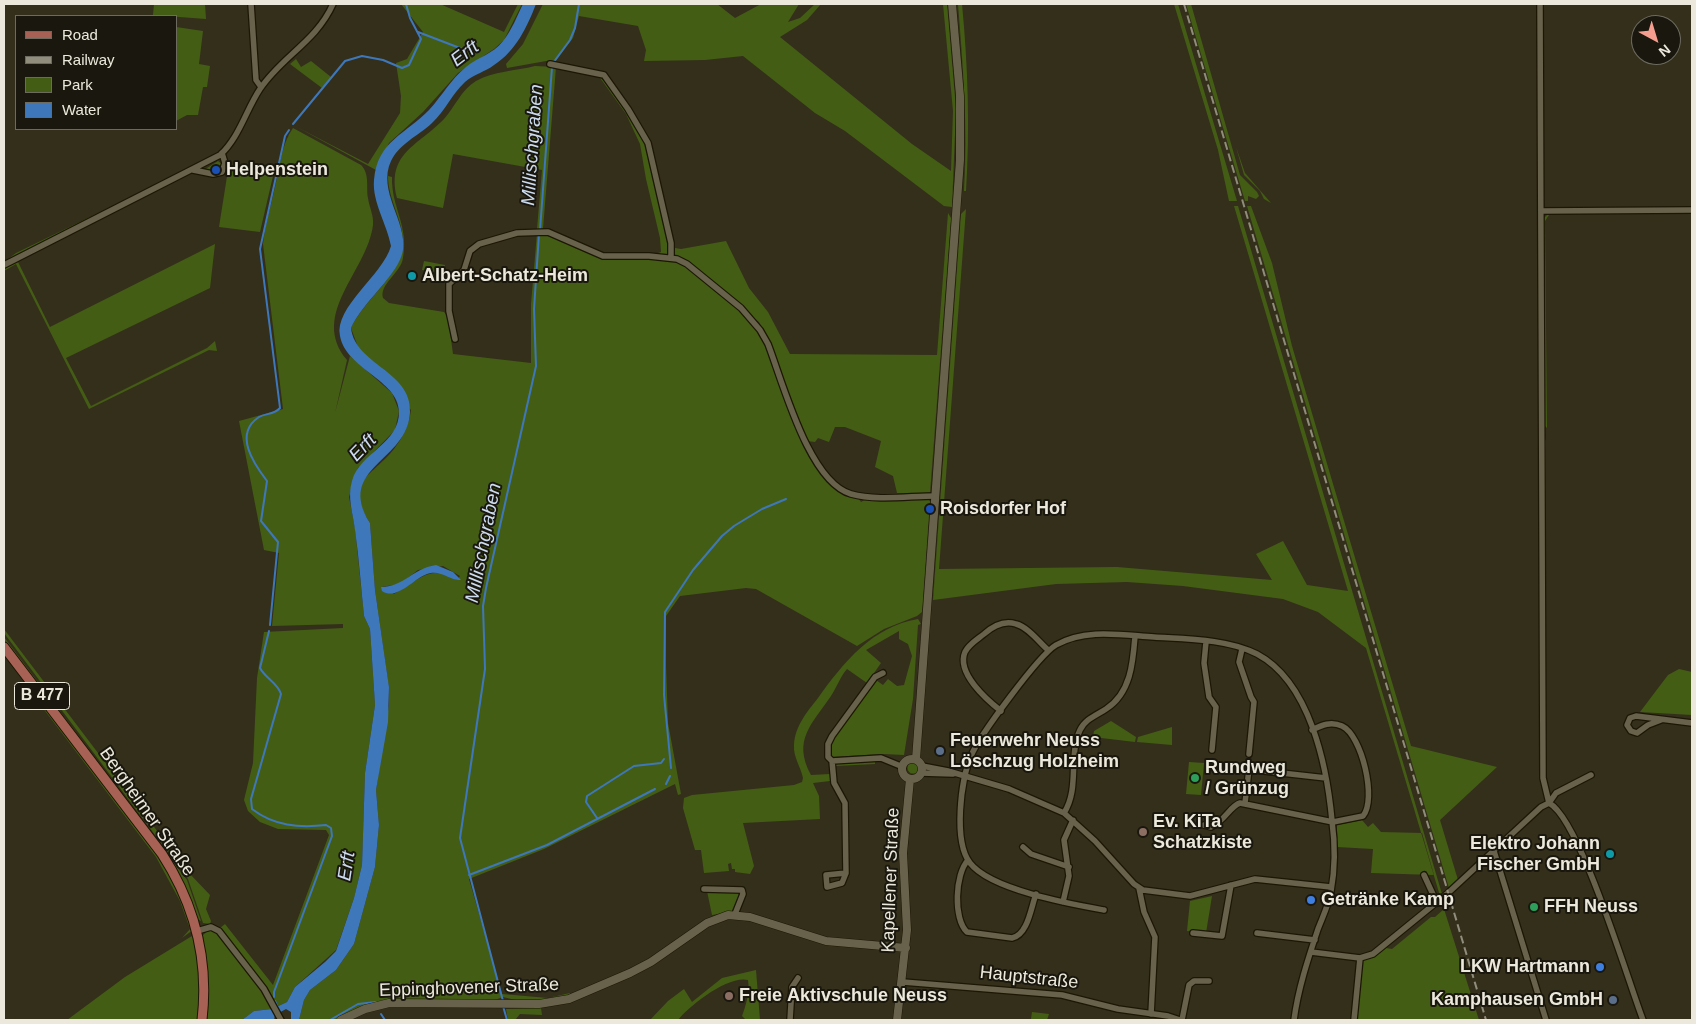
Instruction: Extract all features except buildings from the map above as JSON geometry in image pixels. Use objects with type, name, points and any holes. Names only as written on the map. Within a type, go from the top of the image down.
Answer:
[{"type":"main road","points":[[913,759],[922,770],[917,778],[910,778],[904,774],[903,767],[913,759],[920,699],[961,144],[960,81],[952,4]]},
{"type":"main road","name":"Bergheimer Straße","points":[[4,647],[166,861],[184,892],[197,930],[204,970],[202,1020]]},
{"type":"main road","name":"Kapellener Straße","points":[[897,1020],[906,948],[903,853],[910,778]]},
{"type":"main road","name":"Eppinghovener Straße","points":[[341,1020],[365,1009],[389,1003],[550,1003],[569,999],[642,968],[711,921],[735,914],[755,918],[826,941],[906,948]]},
{"type":"street","points":[[251,4],[256,80],[261,87]]},
{"type":"street","points":[[4,264],[193,170],[222,153],[231,143],[261,87],[314,35],[332,4]]},
{"type":"street","points":[[1540,4],[1543,778],[1549,803],[1557,810],[1587,863],[1643,1020]]},
{"type":"street","points":[[550,64],[604,75],[628,109],[649,148],[671,243],[671,258]]},
{"type":"street","points":[[193,170],[212,174],[222,172],[225,163],[222,153]]},
{"type":"street","points":[[1541,211],[1692,210]]},
{"type":"street","points":[[455,338],[449,310],[449,287],[451,282],[464,270],[470,251],[479,244],[496,238],[543,231],[560,236],[604,256],[641,255],[671,258],[692,267],[741,308],[760,330],[768,344],[808,448],[831,483],[846,492],[864,496],[936,496]]},
{"type":"street","points":[[1001,711],[981,695],[965,668],[964,658],[968,648],[991,628],[1008,622],[1022,626],[1048,650]]},
{"type":"street","points":[[1104,910],[1063,902],[994,880],[980,872],[968,860],[960,833],[965,777],[974,749],[1048,650],[1063,641],[1085,635],[1135,636],[1206,642],[1242,648],[1260,656],[1285,677],[1299,699],[1312,730],[1326,778],[1333,822],[1331,887],[1298,992],[1294,1020]]},
{"type":"street","points":[[1064,813],[1071,798],[1079,733],[1086,721],[1110,706],[1122,691],[1132,667],[1135,636]]},
{"type":"street","points":[[1206,642],[1204,664],[1209,697],[1216,707],[1212,750]]},
{"type":"street","points":[[1242,648],[1239,662],[1254,702],[1248,754]]},
{"type":"street","points":[[846,873],[845,803],[834,783],[832,761],[828,757],[830,740],[875,677],[883,673]]},
{"type":"street","points":[[1661,720],[1648,725],[1636,733],[1631,731],[1627,724],[1630,718],[1636,716],[1692,722]]},
{"type":"street","points":[[1204,825],[1215,826],[1224,820],[1236,804],[1245,803],[1333,822],[1359,818],[1366,812],[1369,795],[1359,746],[1344,727],[1329,724],[1312,730]]},
{"type":"street","points":[[832,761],[881,758],[903,767]]},
{"type":"street","points":[[1245,803],[1248,769],[1326,778]]},
{"type":"street","points":[[922,770],[954,774],[1022,794],[1064,813],[1139,888],[1144,912],[1155,937],[1151,1014]]},
{"type":"street","points":[[1311,952],[1360,958],[1369,957],[1437,903],[1541,807],[1549,803],[1556,793],[1592,775]]},
{"type":"street","points":[[1063,902],[1069,882],[1069,867],[1064,840],[1072,820]]},
{"type":"street","points":[[1023,847],[1031,854],[1069,867]]},
{"type":"street","points":[[1494,851],[1546,1020]]},
{"type":"street","points":[[968,860],[961,872],[957,889],[962,926],[967,932],[1017,937],[1025,927],[1036,894]]},
{"type":"street","points":[[1424,875],[1437,903]]},
{"type":"street","points":[[1139,888],[1187,896],[1254,879],[1331,887]]},
{"type":"street","points":[[1193,933],[1222,936],[1231,885]]},
{"type":"street","points":[[704,889],[742,890],[743,894],[735,914]]},
{"type":"street","points":[[197,930],[212,927],[219,931],[264,989],[281,1020]]},
{"type":"street","points":[[1258,932],[1315,940]]},
{"type":"street","points":[[1354,1020],[1360,958]]},
{"type":"street","points":[[790,1020],[792,987],[798,978]]},
{"type":"street","points":[[1179,1020],[1189,985],[1194,981],[1209,981]]},
{"type":"street","name":"Hauptstraße","points":[[903,982],[1058,994],[1084,999],[1118,1010],[1179,1020]]},
{"type":"green space","points":[[154,4],[205,4],[206,19],[178,17],[178,15],[153,15]]},
{"type":"green space","points":[[401,4],[440,4],[504,32],[518,4],[522,4],[504,40],[458,73],[423,112],[389,143],[376,170],[295,126],[368,164],[400,113],[401,96],[396,63],[407,59],[423,32]]},
{"type":"green space","points":[[543,4],[717,4],[735,18],[761,4],[799,4],[788,22],[800,18],[815,4],[821,4],[807,20],[780,37],[912,144],[951,171],[953,111],[943,4],[947,4],[956,109],[952,207],[944,206],[845,131],[815,113],[743,56],[705,60],[644,61],[646,50],[638,26],[579,16],[573,38],[555,62],[546,61],[507,68],[506,64],[523,44]]},
{"type":"green space","points":[[958,4],[962,4],[967,74],[968,144],[966,191],[964,191],[964,98]]},
{"type":"green space","points":[[1174,4],[1178,4],[1237,201],[1229,201],[1218,150]]},
{"type":"green space","points":[[1186,4],[1191,4],[1240,175],[1257,192],[1259,196],[1256,199],[1248,196],[1248,201],[1245,201]]},
{"type":"green space","points":[[178,27],[203,31],[199,64],[210,66],[207,87],[203,87],[198,115],[187,115],[178,120]]},
{"type":"green space","points":[[296,59],[301,67],[311,61],[331,77],[322,88],[290,64]]},
{"type":"green space","points":[[535,66],[556,67],[543,229],[537,229],[542,170],[453,154],[443,208],[397,198],[396,170],[400,160],[444,119],[466,89],[476,81],[490,75]]},
{"type":"green space","points":[[598,75],[616,94],[647,144],[669,241],[667,254],[656,254],[661,252],[660,238],[640,144],[626,114]]},
{"type":"green space","points":[[293,128],[361,165],[367,176],[368,198],[373,225],[369,242],[337,309],[334,326],[337,343],[347,360],[335,413],[350,356],[392,393],[399,411],[395,430],[358,468],[349,497],[355,528],[364,616],[370,629],[375,705],[365,773],[362,865],[354,898],[336,950],[295,987],[287,1002],[276,1007],[268,991],[220,928],[225,924],[273,985],[329,835],[326,830],[278,829],[260,822],[248,811],[244,800],[253,763],[257,678],[264,632],[343,628],[343,624],[272,626],[279,553],[264,550],[239,421],[283,409],[263,244],[281,156]]},
{"type":"green space","points":[[1236,147],[1245,173],[1271,203],[1264,199],[1260,191],[1244,175]]},
{"type":"green space","points":[[218,161],[223,165],[220,169],[204,170]]},
{"type":"green space","points":[[228,170],[273,176],[260,232],[219,227]]},
{"type":"green space","points":[[388,176],[392,177],[392,188],[402,226],[404,246],[401,263],[384,288],[383,298],[389,303],[444,312],[448,317],[453,354],[531,363],[531,304],[537,233],[563,240],[603,259],[648,257],[682,263],[745,314],[764,340],[809,455],[831,485],[839,491],[858,498],[861,502],[868,498],[928,499],[930,501],[922,612],[917,616],[884,629],[857,646],[756,589],[746,588],[680,596],[666,616],[666,665],[668,723],[681,794],[678,795],[675,784],[544,849],[469,879],[502,994],[548,998],[570,993],[570,996],[549,1001],[520,1001],[503,997],[492,1001],[411,1000],[350,1012],[337,1020],[299,1020],[304,1000],[310,990],[336,970],[354,944],[375,867],[379,825],[376,790],[389,705],[389,688],[375,590],[370,523],[362,509],[359,497],[360,488],[364,480],[394,449],[403,435],[411,410],[358,347],[351,328],[365,306],[391,274],[398,263],[402,251],[402,232]],"holes":[[[443,566],[460,576],[457,580],[448,575],[432,573],[394,594],[381,587],[400,584],[418,570]]]},
{"type":"green space","points":[[135,195],[19,254],[4,262],[16,253]]},
{"type":"green space","points":[[1234,206],[1238,206],[1442,894],[1440,896],[1366,648],[1318,612],[1283,599],[1183,586],[1127,582],[1056,584],[933,600],[961,214],[966,209],[939,569],[1117,567],[1272,580],[1256,554],[1283,541],[1307,585],[1348,591]]},
{"type":"green space","points":[[1247,206],[1251,206],[1272,263],[1292,346],[1411,746],[1497,767],[1440,820],[1458,880],[1449,888]]},
{"type":"green space","points":[[948,213],[951,218],[930,493],[871,494],[897,493],[893,476],[875,467],[881,441],[845,427],[835,427],[829,442],[818,438],[815,442],[807,441],[775,357],[759,322],[675,255],[673,250],[675,248],[681,249],[726,241],[749,288],[768,312],[790,354],[937,355]]},
{"type":"green space","points":[[1553,214],[1549,215],[1545,221],[1547,428],[1544,425],[1543,219],[1547,215]]},
{"type":"green space","points":[[215,244],[210,288],[66,358],[91,406],[207,348],[215,341],[217,351],[209,350],[89,409],[16,264],[4,271],[4,268],[18,262],[50,327]]},
{"type":"green space","points":[[424,261],[445,265],[445,274],[422,270]]},
{"type":"green space","points":[[1546,439],[1545,672],[1544,442]]},
{"type":"green space","points":[[918,619],[921,624],[918,625],[913,699],[904,755],[884,754],[830,757],[832,739],[876,680],[883,685],[888,679],[897,686],[904,685],[912,656],[908,644],[899,639],[899,631],[866,650],[881,663],[867,683],[847,669],[807,733],[803,752],[811,775],[830,774],[830,781],[813,783],[819,796],[820,819],[743,823],[754,866],[750,874],[735,872],[735,869],[732,869],[731,863],[728,864],[729,871],[704,873],[701,850],[695,850],[683,808],[684,798],[692,795],[794,785],[802,782],[803,778],[794,745],[799,725],[806,714],[838,672],[860,648],[887,629]]},
{"type":"green space","points":[[4,629],[189,873],[210,895],[206,909],[211,921],[210,924],[203,923],[188,879],[4,633]]},
{"type":"green space","points":[[4,637],[187,880],[201,921],[197,919],[190,899],[89,754],[4,643]]},
{"type":"green space","points":[[1679,669],[1692,672],[1692,715],[1640,712],[1668,675]]},
{"type":"green space","points":[[33,695],[39,696],[159,856],[177,885],[193,930],[182,938],[190,929],[180,901],[156,857]]},
{"type":"green space","points":[[1111,721],[1136,737],[1135,742],[1093,737],[1094,731]]},
{"type":"green space","points":[[1172,727],[1172,745],[1137,742],[1138,737]]},
{"type":"green space","points":[[875,761],[875,764],[835,766],[835,763]]},
{"type":"green space","name":"Rundweg / Grünzug","points":[[1189,762],[1204,763],[1201,795],[1186,794]]},
{"type":"green space","points":[[911,763],[915,763],[918,768],[917,772],[911,773],[908,770],[908,766]]},
{"type":"green space","points":[[1362,820],[1368,827],[1373,823],[1381,832],[1422,833],[1434,875],[1371,873],[1373,849],[1337,847],[1337,825]]},
{"type":"green space","points":[[735,889],[740,897],[735,911],[712,915],[707,891]]},
{"type":"green space","points":[[1212,896],[1206,933],[1187,931],[1190,901]]},
{"type":"green space","points":[[1444,909],[1479,1020],[1356,1020],[1361,962],[1386,948],[1392,949],[1431,917],[1435,917]]},
{"type":"green space","points":[[209,930],[217,932],[259,987],[272,1009],[254,1011],[242,1020],[205,1020],[207,970],[203,935]]},
{"type":"green space","points":[[192,936],[196,937],[201,971],[199,1020],[67,1020],[125,977]]},
{"type":"green space","points":[[756,970],[760,1020],[746,1020],[742,1016],[747,998],[748,980],[740,980],[730,982],[710,993],[691,1007],[678,1020],[650,1020],[668,1001],[684,989],[692,1002],[722,978]]},
{"type":"green space","points":[[541,1008],[542,1015],[520,1014],[515,1020],[508,1020],[506,1009]]},
{"type":"green space","points":[[1032,1012],[1049,1014],[1047,1020],[1031,1019]]},
{"type":"water","points":[[523,4],[536,4],[525,30],[515,46],[491,67],[465,82],[437,118],[394,155],[388,172],[388,183],[401,228],[403,250],[395,269],[364,308],[351,328],[355,341],[362,351],[402,387],[408,398],[410,412],[406,429],[398,443],[367,476],[361,489],[362,504],[370,523],[375,590],[389,687],[388,722],[376,790],[379,825],[375,867],[354,944],[336,970],[310,990],[304,1000],[299,1020],[291,1020],[291,1012],[286,1009],[275,1015],[274,1020],[242,1020],[254,1011],[272,1009],[287,1002],[295,987],[336,951],[354,898],[362,865],[365,773],[375,705],[370,629],[364,616],[350,493],[356,471],[393,432],[398,422],[399,411],[396,400],[390,391],[361,366],[344,347],[340,336],[340,325],[351,302],[379,268],[391,246],[375,196],[374,180],[376,167],[381,156],[394,139],[429,110],[461,72],[503,41]]},
{"type":"water","points":[[436,565],[453,572],[461,580],[432,573],[427,574],[399,591],[388,593],[382,591],[381,587],[397,584],[420,570]]},
{"type":"waterway","points":[[293,124],[345,61],[362,56],[383,60],[402,68],[409,65],[421,39],[410,18],[406,4]]},
{"type":"waterway","name":"Millischgraben","points":[[553,63],[570,40],[575,28],[579,4]]},
{"type":"waterway","name":"Erft","points":[[418,32],[465,50]]},
{"type":"waterway","name":"Millischgraben","points":[[540,230],[552,67]]},
{"type":"waterway","points":[[270,625],[278,542],[261,521],[267,481],[248,449],[247,432],[251,424],[259,417],[275,412],[280,408],[260,249],[285,136],[289,130]]},
{"type":"waterway","name":"Millischgraben","points":[[503,1001],[460,838],[485,669],[483,606],[536,366],[534,309],[539,234]]},
{"type":"waterway","points":[[671,768],[664,695],[665,612],[693,570],[722,536],[734,526],[762,509],[786,499]]},
{"type":"waterway","points":[[269,631],[260,668],[281,694],[251,799],[252,809],[269,819],[287,824],[297,826],[326,825],[331,828],[332,836],[274,992],[274,997]]},
{"type":"waterway","points":[[597,818],[586,802],[587,796],[634,766],[661,763],[664,759]]},
{"type":"waterway","points":[[666,784],[670,776]]},
{"type":"waterway","points":[[469,875],[547,845],[655,789]]},
{"type":"waterway","points":[[275,1001],[278,1008]]},
{"type":"waterway","points":[[330,1020],[358,1004],[376,1002]]},
{"type":"waterway","name":"Millischgraben","points":[[503,1006],[507,1020]]},
{"type":"waterway","points":[[381,1014],[385,1020]]},
{"type":"railway","points":[[1184,4],[1486,1020]]},
{"type":"place","name":"Helpenstein","points":[[216,170]]},
{"type":"place","name":"Albert-Schatz-Heim","points":[[412,276]]},
{"type":"place","name":"Roisdorfer Hof","points":[[930,509]]},
{"type":"place","name":"Feuerwehr Neuss Löschzug Holzheim","points":[[940,751]]},
{"type":"place","name":"Rundweg / Grünzug","points":[[1195,778]]},
{"type":"place","name":"Ev. KiTa Schatzkiste","points":[[1143,832]]},
{"type":"place","name":"Elektro Johann Fischer GmbH","points":[[1610,854]]},
{"type":"place","name":"Getränke Kamp","points":[[1311,900]]},
{"type":"place","name":"FFH Neuss","points":[[1534,907]]},
{"type":"place","name":"LKW Hartmann","points":[[1600,967]]},
{"type":"place","name":"Freie Aktivschule Neuss","points":[[729,996]]},
{"type":"place","name":"Kamphausen GmbH","points":[[1613,1000]]}]
